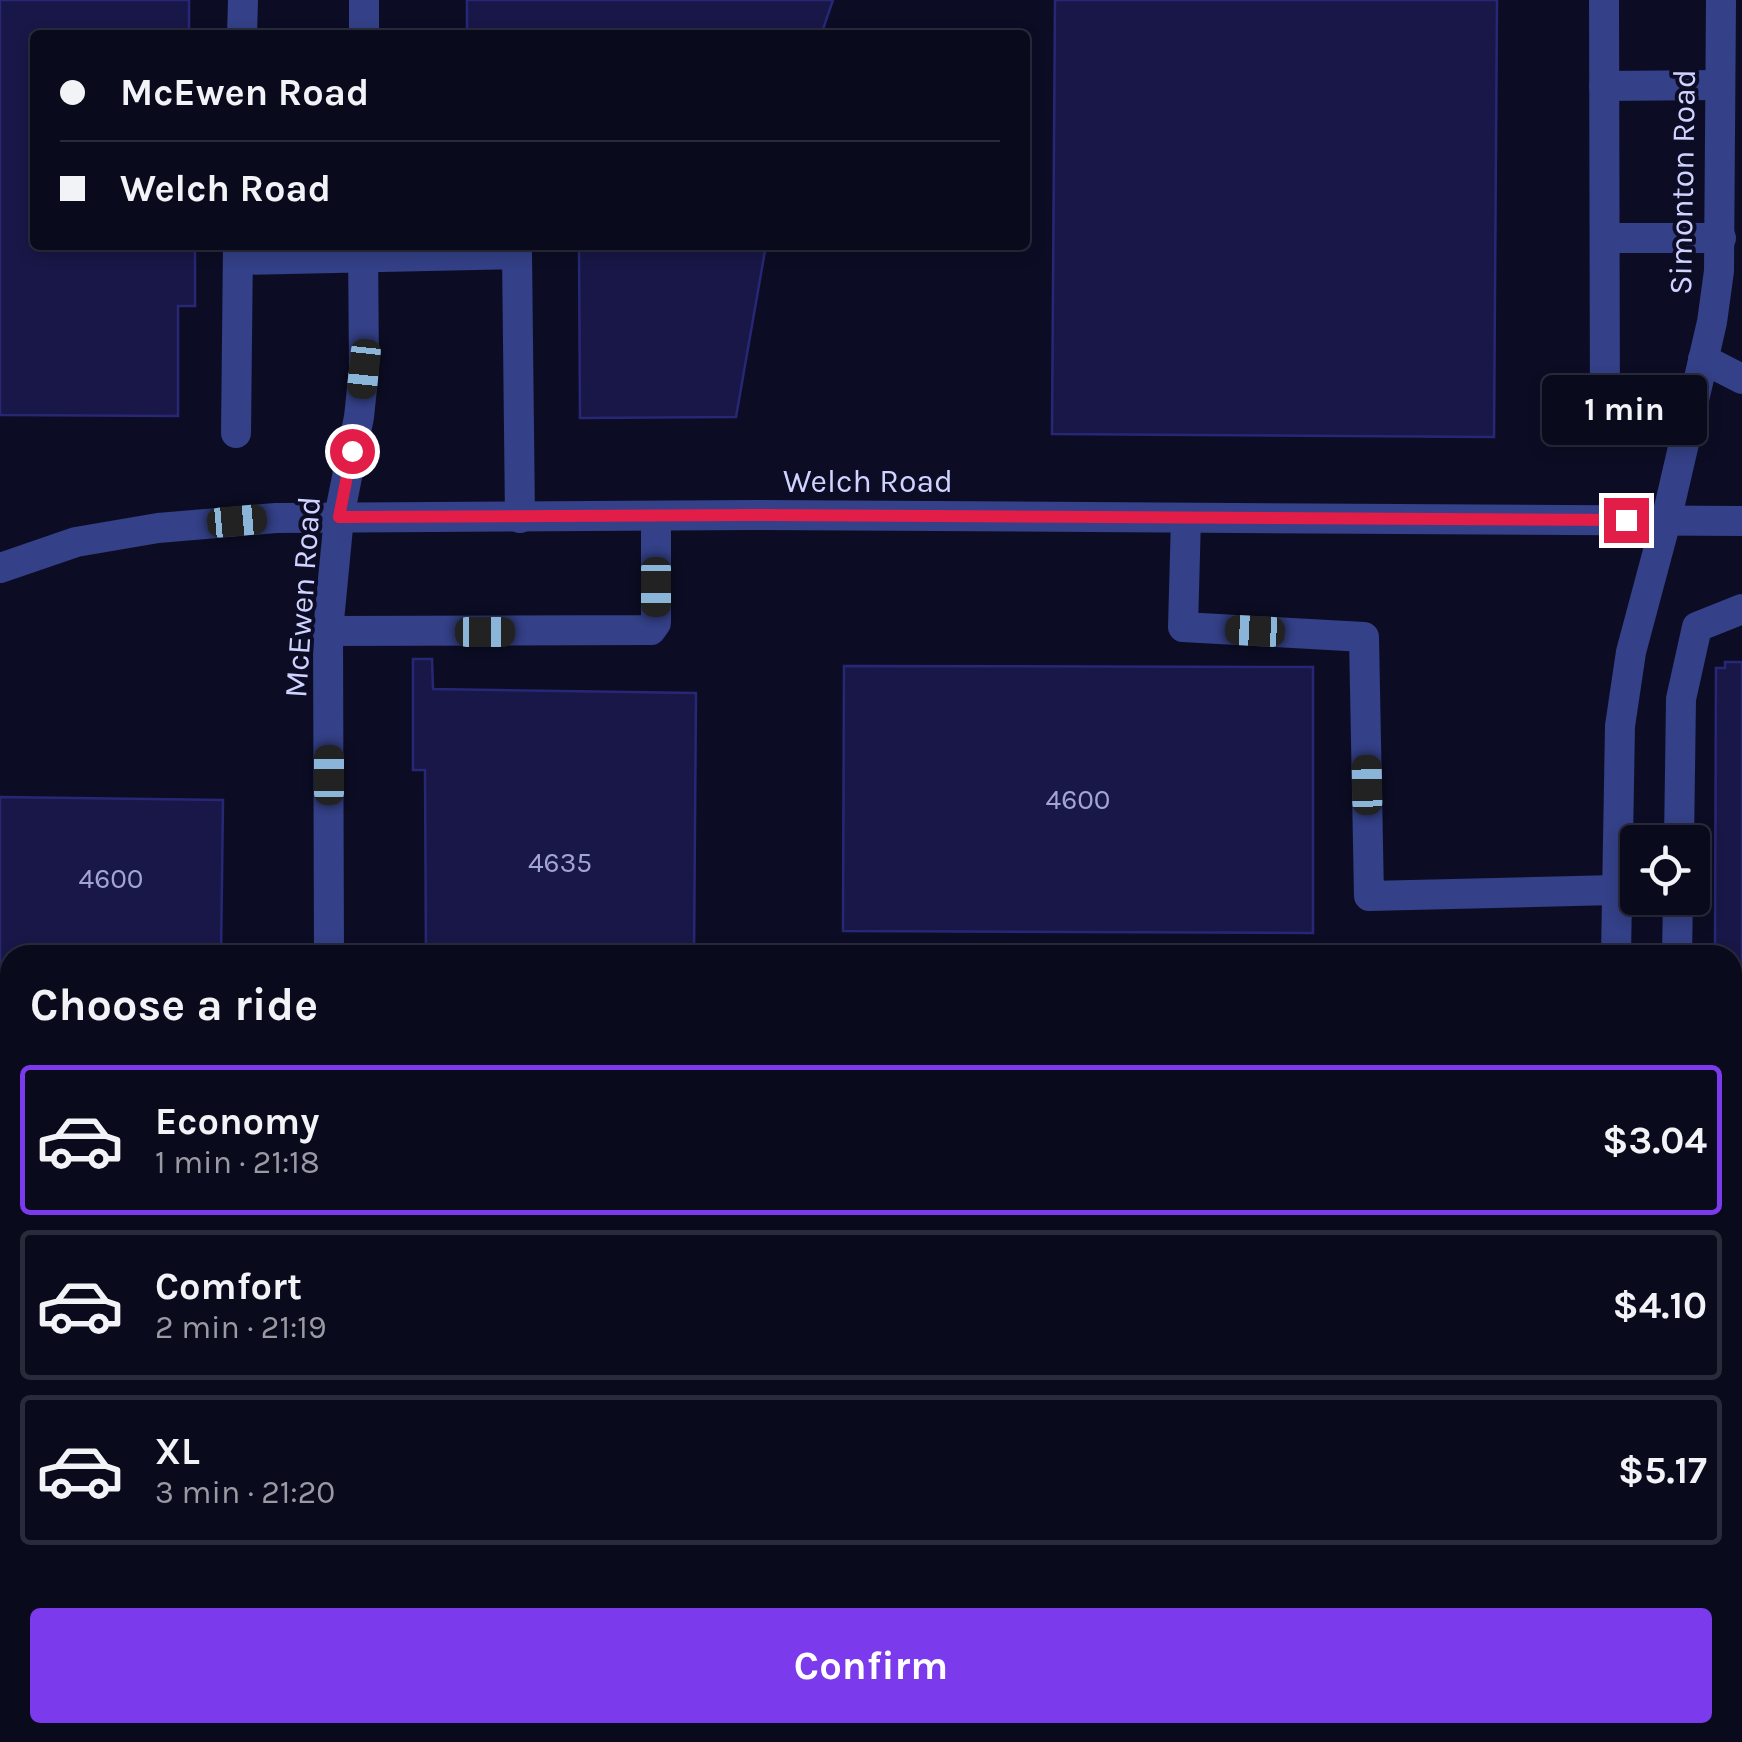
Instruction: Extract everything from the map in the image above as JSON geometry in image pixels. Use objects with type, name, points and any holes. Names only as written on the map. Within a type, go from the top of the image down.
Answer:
[{"type":"street","points":[[242,30],[243,0]]},
{"type":"street","points":[[364,0],[364,30]]},
{"type":"street","points":[[1604,0],[1606,426]]},
{"type":"street","name":"Simonton Road","points":[[1616,945],[1620,726],[1630,652],[1666,521],[1712,322],[1721,238],[1721,0]]},
{"type":"street","points":[[1604,86],[1720,85]]},
{"type":"street","points":[[1605,238],[1721,238]]},
{"type":"street","name":"McEwen Road","points":[[329,945],[328,631],[339,517],[359,417],[364,369],[363,251]]},
{"type":"street","points":[[236,433],[238,253],[516,254],[520,518]]},
{"type":"street","points":[[1703,359],[1742,379]]},
{"type":"street","points":[[328,631],[651,630],[656,623],[656,516]]},
{"type":"street","name":"Welch Road","points":[[0,568],[76,542],[158,528],[276,518],[1742,521]]},
{"type":"street","points":[[1186,518],[1182,627],[1364,637],[1370,896],[1616,890]]},
{"type":"street","points":[[1679,825],[1682,699],[1697,627],[1742,609]]},
{"type":"street","points":[[1677,945],[1678,915]]},
{"type":"building","points":[[0,0],[189,0],[189,30],[30,30],[30,250],[195,250],[195,306],[178,306],[178,416],[0,415]]},
{"type":"building","points":[[467,0],[833,0],[823,30],[467,30]]},
{"type":"building","points":[[1055,0],[1497,0],[1494,437],[1052,434]]},
{"type":"building","points":[[579,250],[765,250],[736,417],[580,418]]},
{"type":"building","points":[[413,659],[432,659],[433,689],[696,693],[694,945],[426,945],[425,770],[413,770]]},
{"type":"building","points":[[1725,662],[1742,662],[1742,945],[1715,945],[1716,668],[1725,668]]},
{"type":"building","points":[[844,666],[1313,667],[1313,933],[843,931]]},
{"type":"building","points":[[0,797],[223,800],[221,945],[0,945]]},
{"type":"route","points":[[352,451],[339,517],[1626,520]]}]
